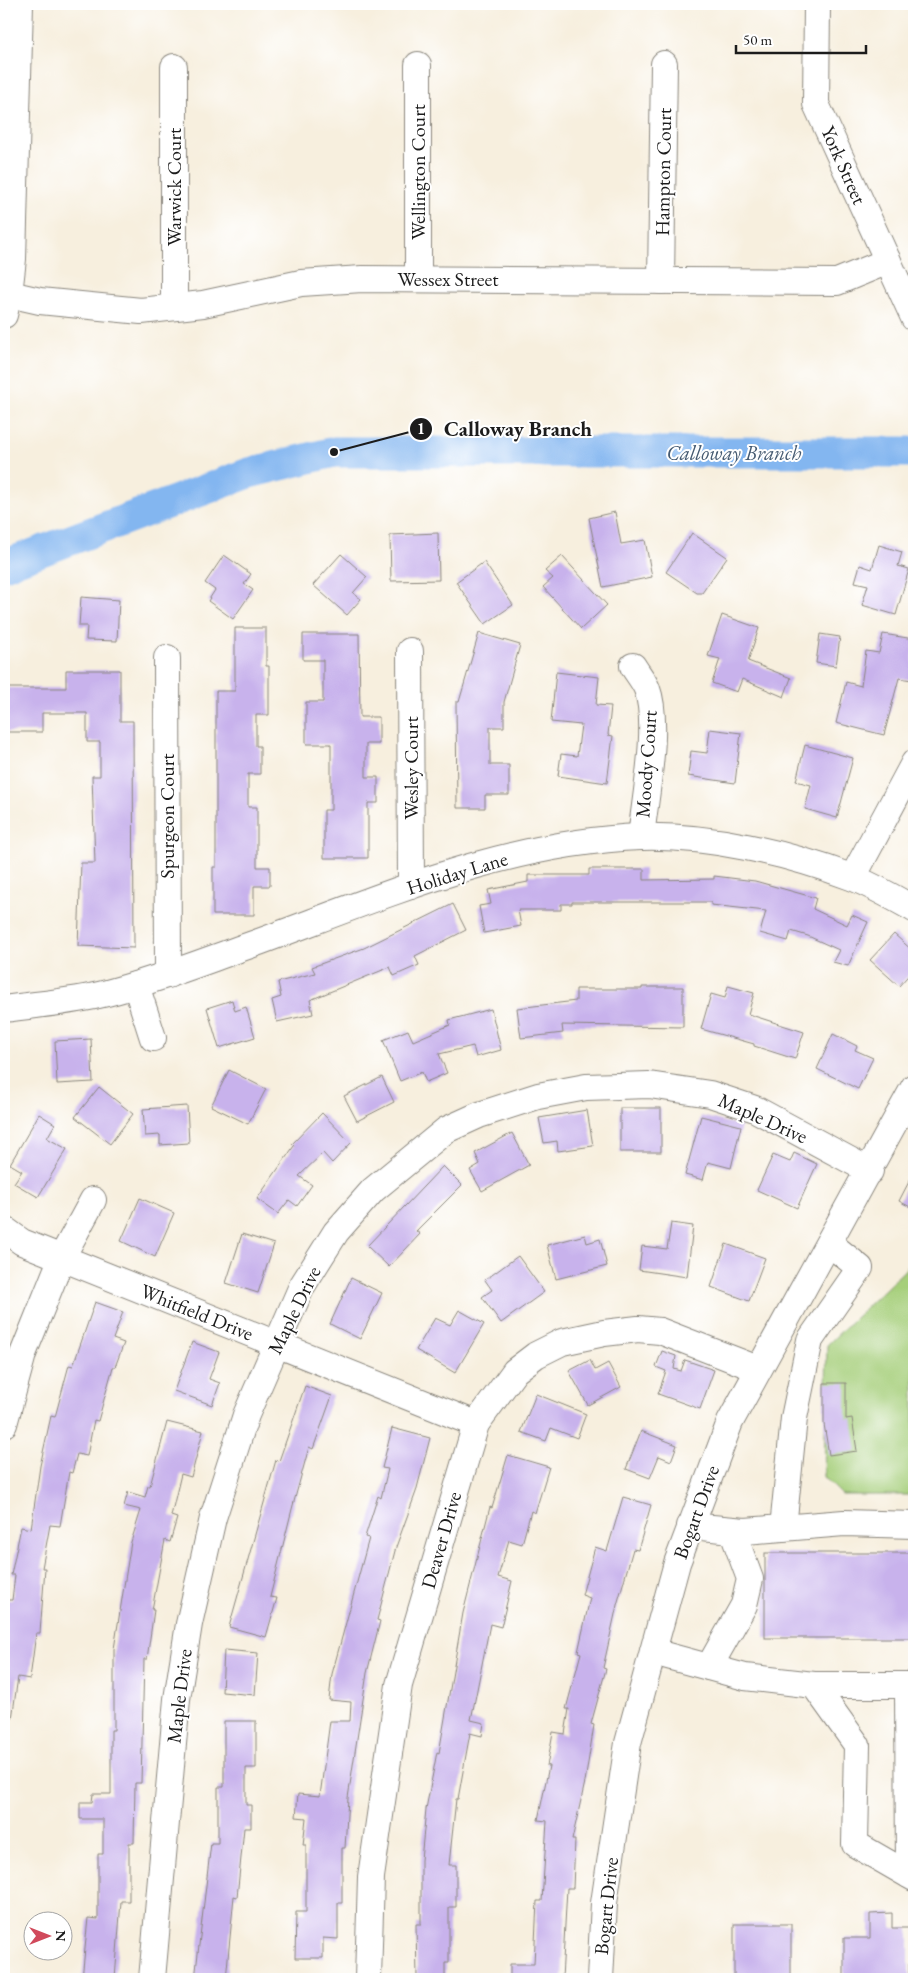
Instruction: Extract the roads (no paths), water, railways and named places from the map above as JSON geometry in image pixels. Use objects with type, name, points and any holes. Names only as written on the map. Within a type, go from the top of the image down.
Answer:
[{"type":"street","points":[[6,304],[13,258],[20,4]]},
{"type":"street","name":"York Street","points":[[817,4],[816,104],[914,318]]},
{"type":"street","name":"Hampton Court","points":[[661,281],[664,64]]},
{"type":"street","name":"Wellington Court","points":[[418,65],[418,279]]},
{"type":"street","name":"Warwick Court","points":[[174,66],[174,307]]},
{"type":"street","name":"Wessex Street","points":[[6,304],[40,301],[140,311],[203,304],[301,284],[362,279],[837,282],[888,261]]},
{"type":"street","name":"Wesley Court","points":[[410,651],[411,886]]},
{"type":"street","name":"Spurgeon Court","points":[[167,658],[168,975]]},
{"type":"street","name":"Moody Court","points":[[633,666],[646,687],[651,705],[653,726],[641,837]]},
{"type":"street","points":[[853,877],[914,763]]},
{"type":"street","name":"Holiday Lane","points":[[4,1009],[106,994],[168,975],[411,886],[497,858],[556,846],[641,837],[702,841],[789,856],[853,877],[914,909]]},
{"type":"street","points":[[136,985],[153,1038]]},
{"type":"street","name":"Maple Drive","points":[[152,1979],[177,1699],[189,1624],[213,1518],[246,1415],[307,1278],[336,1232],[373,1190],[446,1130],[479,1115],[538,1096],[586,1087],[649,1085],[710,1094],[755,1110],[870,1170]]},
{"type":"street","name":"Bogart Drive","points":[[600,1979],[604,1903],[628,1743],[677,1563],[690,1526],[730,1422],[914,1087]]},
{"type":"street","points":[[4,1422],[23,1354],[62,1257],[93,1200]]},
{"type":"street","name":"Whitfield Drive","points":[[4,1229],[22,1242],[476,1424]]},
{"type":"street","points":[[782,1528],[794,1418],[810,1340],[860,1268],[829,1243]]},
{"type":"street","name":"Deaver Drive","points":[[368,1979],[371,1877],[399,1685],[476,1424],[515,1371],[536,1356],[562,1342],[604,1333],[638,1329],[660,1331],[758,1369]]},
{"type":"street","points":[[690,1526],[732,1530],[844,1523],[914,1525]]},
{"type":"street","points":[[709,1667],[744,1605],[750,1579],[732,1530]]},
{"type":"street","points":[[653,1652],[745,1677],[814,1685],[911,1685],[912,1877]]},
{"type":"street","points":[[814,1685],[858,1745],[856,1844],[912,1877]]},
{"type":"waterway","name":"Calloway Branch","points":[[4,565],[249,473],[334,452],[914,452]]},
{"type":"place","name":"Calloway Branch","points":[[334,452]]}]
